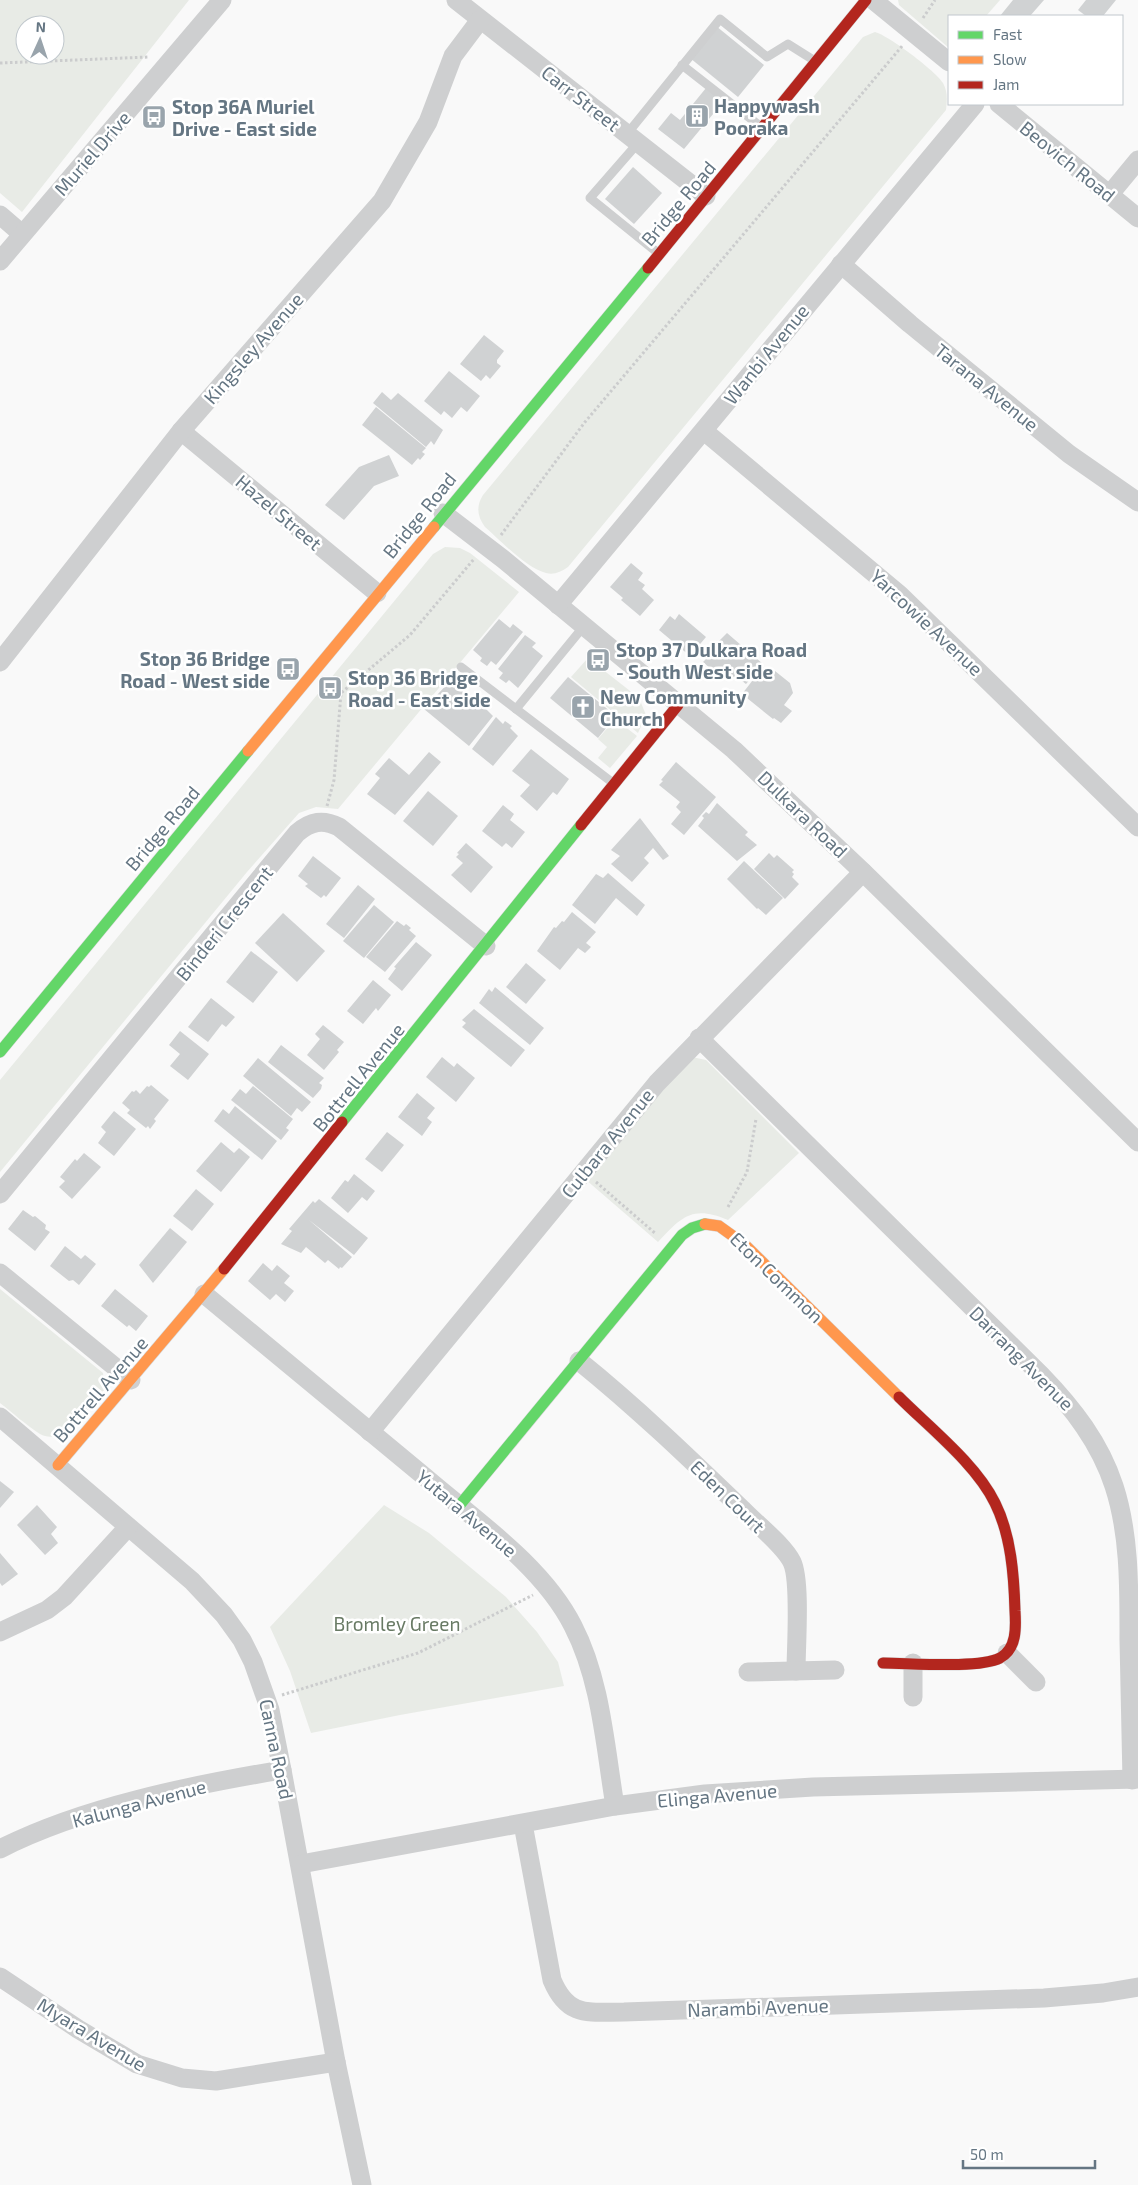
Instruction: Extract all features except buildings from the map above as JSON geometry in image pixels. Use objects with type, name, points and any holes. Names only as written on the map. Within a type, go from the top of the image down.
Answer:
[{"type":"street","name":"Muriel Drive","points":[[0,261],[222,0]]},
{"type":"street","name":"Carr Street","points":[[456,0],[706,196]]},
{"type":"street","name":"Bridge Road","points":[[0,1052],[866,0]]},
{"type":"street","points":[[873,0],[948,61]]},
{"type":"street","name":"Kingsley Avenue","points":[[0,662],[181,431],[382,201],[428,122],[453,56],[480,20]]},
{"type":"street","name":"Wanbi Avenue","points":[[558,605],[974,105]]},
{"type":"street","name":"Beovich Road","points":[[1000,105],[1138,218]]},
{"type":"street","points":[[1110,194],[1138,160]]},
{"type":"street","points":[[0,215],[22,234]]},
{"type":"street","name":"Tarana Avenue","points":[[841,264],[910,324],[1069,454],[1138,502]]},
{"type":"street","name":"Hazel Street","points":[[181,431],[377,593]]},
{"type":"street","name":"Yarcowie Avenue","points":[[704,431],[900,595],[1138,827]]},
{"type":"street","name":"Dulkara Road","points":[[443,513],[490,549],[742,756],[1138,1142]]},
{"type":"street","name":"Bottrell Avenue","points":[[58,1465],[204,1294],[486,946],[678,705]]},
{"type":"street","points":[[323,821],[339,827],[486,946]]},
{"type":"street","name":"Binderi Crescent","points":[[0,1194],[297,833],[310,824],[323,821]]},
{"type":"street","name":"Culbara Avenue","points":[[370,1432],[657,1083],[863,872]]},
{"type":"street","name":"Darrang Avenue","points":[[699,1038],[1042,1376],[1076,1413],[1087,1429],[1114,1486],[1125,1532],[1135,1780]]},
{"type":"street","name":"Eton Common","points":[[459,1506],[671,1248],[694,1226],[718,1225],[730,1230],[752,1251],[971,1468],[990,1491],[1005,1528],[1010,1551],[1014,1640],[1007,1653]]},
{"type":"street","points":[[0,1273],[131,1380]]},
{"type":"street","name":"Yutara Avenue","points":[[204,1294],[520,1558],[546,1586],[572,1624],[586,1655],[597,1699],[616,1806]]},
{"type":"street","name":"Eden Court","points":[[578,1361],[608,1385],[691,1460],[792,1561],[796,1584],[796,1671]]},
{"type":"street","name":"Canna Road","points":[[0,1417],[192,1581],[224,1615],[242,1640],[253,1662],[267,1700],[282,1770],[301,1864],[336,2062],[362,2185]]},
{"type":"street","points":[[0,1632],[47,1610],[64,1597],[128,1527]]},
{"type":"street","points":[[883,1664],[990,1662],[1007,1653],[1036,1682]]},
{"type":"street","points":[[912,1696],[913,1663]]},
{"type":"street","points":[[748,1672],[835,1670]]},
{"type":"street","name":"Kalunga Avenue","points":[[0,1849],[48,1827],[129,1803],[282,1770]]},
{"type":"street","name":"Elinga Avenue","points":[[301,1864],[616,1806],[696,1795],[751,1790],[1135,1780]]},
{"type":"street","name":"Narambi Avenue","points":[[523,1824],[552,1980],[558,1995],[573,2009],[596,2012],[624,2012],[1044,1998],[1103,1993],[1138,1987]]},
{"type":"street","name":"Myara Avenue","points":[[0,1977],[78,2029],[137,2064],[167,2075],[199,2081],[216,2081],[336,2062]]},
{"type":"lane","points":[[658,253],[590,198],[682,65],[720,19],[767,56],[788,44],[816,62]]},
{"type":"lane","points":[[682,65],[762,128]]},
{"type":"lane","points":[[516,709],[584,626]]},
{"type":"lane","points":[[461,667],[615,785]]},
{"type":"path","points":[[323,821],[334,780],[341,693],[410,635],[474,559],[490,549],[586,422],[811,152],[914,32],[935,0]]},
{"type":"path","points":[[0,64],[157,57]]},
{"type":"path","points":[[718,1225],[747,1172],[756,1124],[754,1093]]},
{"type":"path","points":[[584,1172],[671,1248]]},
{"type":"path","points":[[267,1700],[418,1653],[546,1586]]},
{"type":"green space","points":[[0,0],[189,0],[22,212],[0,193]]},
{"type":"green space","points":[[898,0],[1000,0],[987,15],[948,15],[948,47],[899,5]]},
{"type":"green space","points":[[875,32],[901,47],[939,78],[946,90],[946,110],[568,567],[552,574],[531,566],[485,527],[478,511],[483,495],[863,37]]},
{"type":"green space","points":[[445,547],[460,548],[470,553],[519,592],[338,809],[316,807],[299,813],[247,872],[0,1172],[0,1080],[433,554]]},
{"type":"green space","points":[[588,658],[639,698],[646,715],[638,733],[571,677]]},
{"type":"green space","points":[[615,719],[637,736],[610,768],[598,758],[607,747],[598,739]]},
{"type":"green space","points":[[692,1057],[706,1060],[799,1153],[728,1220],[706,1213],[689,1216],[674,1225],[658,1242],[585,1179],[680,1065]]},
{"type":"green space","points":[[0,1289],[103,1373],[105,1389],[77,1423],[59,1435],[49,1437],[40,1434],[0,1403]]},
{"type":"green space","name":"Bromley Green","points":[[384,1505],[429,1533],[506,1597],[537,1632],[558,1662],[564,1686],[311,1733],[290,1671],[270,1627]]},
{"type":"traffic: fast","points":[[434,527],[648,268]]},
{"type":"traffic: fast","points":[[0,1052],[248,751]]},
{"type":"traffic: fast","points":[[342,1122],[581,825]]},
{"type":"traffic: fast","points":[[459,1506],[682,1235],[692,1228],[705,1224]]},
{"type":"traffic: slow","points":[[248,751],[434,527]]},
{"type":"traffic: slow","points":[[705,1224],[719,1226],[744,1244],[899,1397]]},
{"type":"traffic: slow","points":[[58,1465],[224,1269]]},
{"type":"traffic: jam","points":[[648,268],[866,0]]},
{"type":"traffic: jam","points":[[581,825],[678,705]]},
{"type":"traffic: jam","points":[[224,1269],[342,1122]]},
{"type":"traffic: jam","points":[[883,1663],[960,1664],[990,1661],[1006,1654],[1010,1649],[1015,1631],[1014,1583],[1011,1555],[1005,1528],[995,1503],[987,1489],[964,1460],[899,1397]]},
{"type":"place","name":"Happywash Pooraka","points":[[697,116]]},
{"type":"place","name":"Stop 36A Muriel Drive - East side","points":[[154,117]]},
{"type":"place","name":"Stop 37 Dulkara Road - South West side","points":[[598,660]]},
{"type":"place","name":"Stop 36 Bridge Road - West side","points":[[288,669]]},
{"type":"place","name":"Stop 36 Bridge Road - East side","points":[[330,688]]},
{"type":"place","name":"New Community Church","points":[[583,707]]}]
